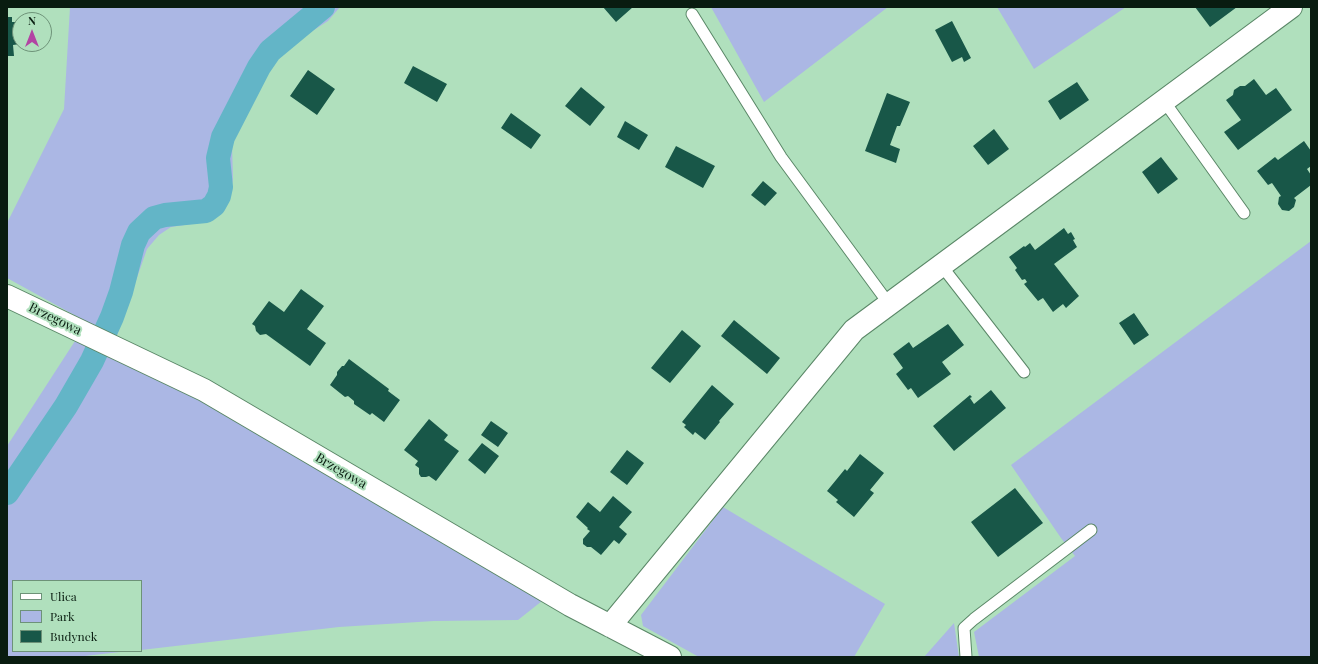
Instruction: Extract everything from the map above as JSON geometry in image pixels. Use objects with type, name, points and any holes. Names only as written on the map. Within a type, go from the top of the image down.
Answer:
[{"type":"street","points":[[610,626],[854,330],[1291,7]]},
{"type":"street","name":"Brzegowa","points":[[7,296],[204,390],[564,601],[670,657]]},
{"type":"lane","points":[[692,14],[781,156],[889,304]]},
{"type":"lane","points":[[1164,101],[1244,213]]},
{"type":"lane","points":[[942,265],[1024,372]]},
{"type":"lane","points":[[966,657],[964,628],[1091,530]]},
{"type":"green space","points":[[70,7],[340,7],[328,21],[289,46],[267,69],[246,110],[232,144],[233,179],[229,200],[219,213],[205,222],[171,227],[159,235],[147,249],[116,338],[7,278],[7,223],[64,109]]},
{"type":"green space","points":[[711,7],[888,7],[764,102]]},
{"type":"green space","points":[[997,7],[1126,7],[1034,69]]},
{"type":"green space","points":[[1311,241],[1311,657],[979,657],[974,632],[1075,556],[1011,465]]},
{"type":"green space","points":[[75,341],[199,399],[542,601],[518,620],[434,621],[339,627],[142,650],[142,580],[12,580],[12,652],[120,652],[76,657],[7,657],[7,446]]},
{"type":"green space","points":[[723,507],[885,604],[854,657],[699,657],[643,626],[641,615]]},
{"type":"green space","points":[[954,623],[959,657],[924,657]]},
{"type":"building","points":[[603,7],[633,7],[616,22]]},
{"type":"building","points":[[1195,7],[1237,7],[1210,27]]},
{"type":"building","points":[[7,17],[12,17],[12,52],[14,52],[14,56],[7,56]]},
{"type":"building","points":[[952,21],[971,58],[964,62],[962,57],[952,62],[935,30]]},
{"type":"building","points":[[413,66],[447,84],[437,102],[404,83]]},
{"type":"building","points":[[308,70],[335,89],[317,115],[290,96]]},
{"type":"building","points":[[1254,79],[1266,95],[1276,88],[1292,110],[1238,150],[1224,132],[1241,120],[1226,100],[1233,95],[1234,90],[1240,86],[1245,86]]},
{"type":"building","points":[[1077,82],[1089,100],[1060,120],[1048,101]]},
{"type":"building","points":[[581,87],[605,107],[590,126],[565,106]]},
{"type":"building","points":[[887,93],[910,102],[900,126],[897,126],[890,145],[900,149],[896,163],[865,151]]},
{"type":"building","points":[[511,113],[541,135],[531,149],[501,128]]},
{"type":"building","points":[[625,121],[648,135],[639,150],[617,137]]},
{"type":"building","points":[[994,129],[1009,149],[988,165],[973,146]]},
{"type":"building","points":[[1304,141],[1311,151],[1311,166],[1307,169],[1311,175],[1311,185],[1294,198],[1296,200],[1294,207],[1289,211],[1282,210],[1278,204],[1279,197],[1281,196],[1272,183],[1268,185],[1257,171],[1275,157],[1278,160]]},
{"type":"building","points":[[676,146],[715,166],[703,188],[665,167]]},
{"type":"building","points":[[1161,157],[1178,179],[1158,194],[1142,172]]},
{"type":"building","points":[[763,181],[777,193],[765,206],[751,195]]},
{"type":"building","points":[[1064,228],[1068,234],[1071,232],[1077,247],[1054,264],[1079,296],[1066,308],[1063,304],[1053,312],[1043,298],[1038,301],[1024,284],[1027,282],[1025,279],[1022,280],[1015,270],[1017,268],[1009,257],[1030,243],[1035,250]]},
{"type":"building","points":[[301,289],[324,306],[307,329],[326,343],[310,366],[266,334],[260,335],[256,331],[255,326],[252,324],[269,301],[284,312]]},
{"type":"building","points":[[1134,313],[1149,335],[1134,345],[1119,323]]},
{"type":"building","points":[[734,320],[780,358],[767,374],[721,336]]},
{"type":"building","points":[[948,324],[964,345],[942,362],[951,374],[918,398],[911,388],[908,390],[896,374],[903,368],[893,354],[909,342],[913,348]]},
{"type":"building","points":[[682,330],[701,346],[670,383],[651,368]]},
{"type":"building","points":[[349,359],[389,389],[388,391],[400,400],[384,422],[372,413],[370,415],[354,404],[354,401],[348,396],[345,397],[330,385],[337,375],[337,372]]},
{"type":"building","points":[[712,385],[734,404],[705,440],[695,432],[693,435],[684,427],[686,425],[682,422]]},
{"type":"building","points":[[991,390],[1006,408],[954,451],[933,426],[970,395],[972,397],[970,398],[974,404]]},
{"type":"building","points":[[429,419],[448,435],[444,440],[459,451],[436,481],[429,476],[421,477],[419,474],[419,468],[415,465],[418,461],[404,450]]},
{"type":"building","points":[[491,421],[508,433],[498,447],[481,435]]},
{"type":"building","points":[[482,443],[499,456],[485,474],[468,460]]},
{"type":"building","points":[[627,450],[644,463],[627,485],[610,472]]},
{"type":"building","points":[[860,454],[884,473],[870,490],[874,493],[854,517],[836,502],[838,500],[827,491],[845,469],[847,471]]},
{"type":"building","points":[[1015,488],[1043,523],[998,557],[971,522]]},
{"type":"building","points":[[613,496],[632,512],[619,527],[627,534],[619,544],[614,540],[601,555],[591,547],[587,547],[583,544],[583,539],[590,531],[576,517],[588,502],[600,512]]},
{"type":"waterway","points":[[7,493],[66,406],[92,361],[112,317],[121,292],[133,245],[139,232],[154,218],[165,215],[206,211],[214,205],[219,196],[221,187],[218,158],[223,137],[259,67],[270,51],[323,7]]}]
